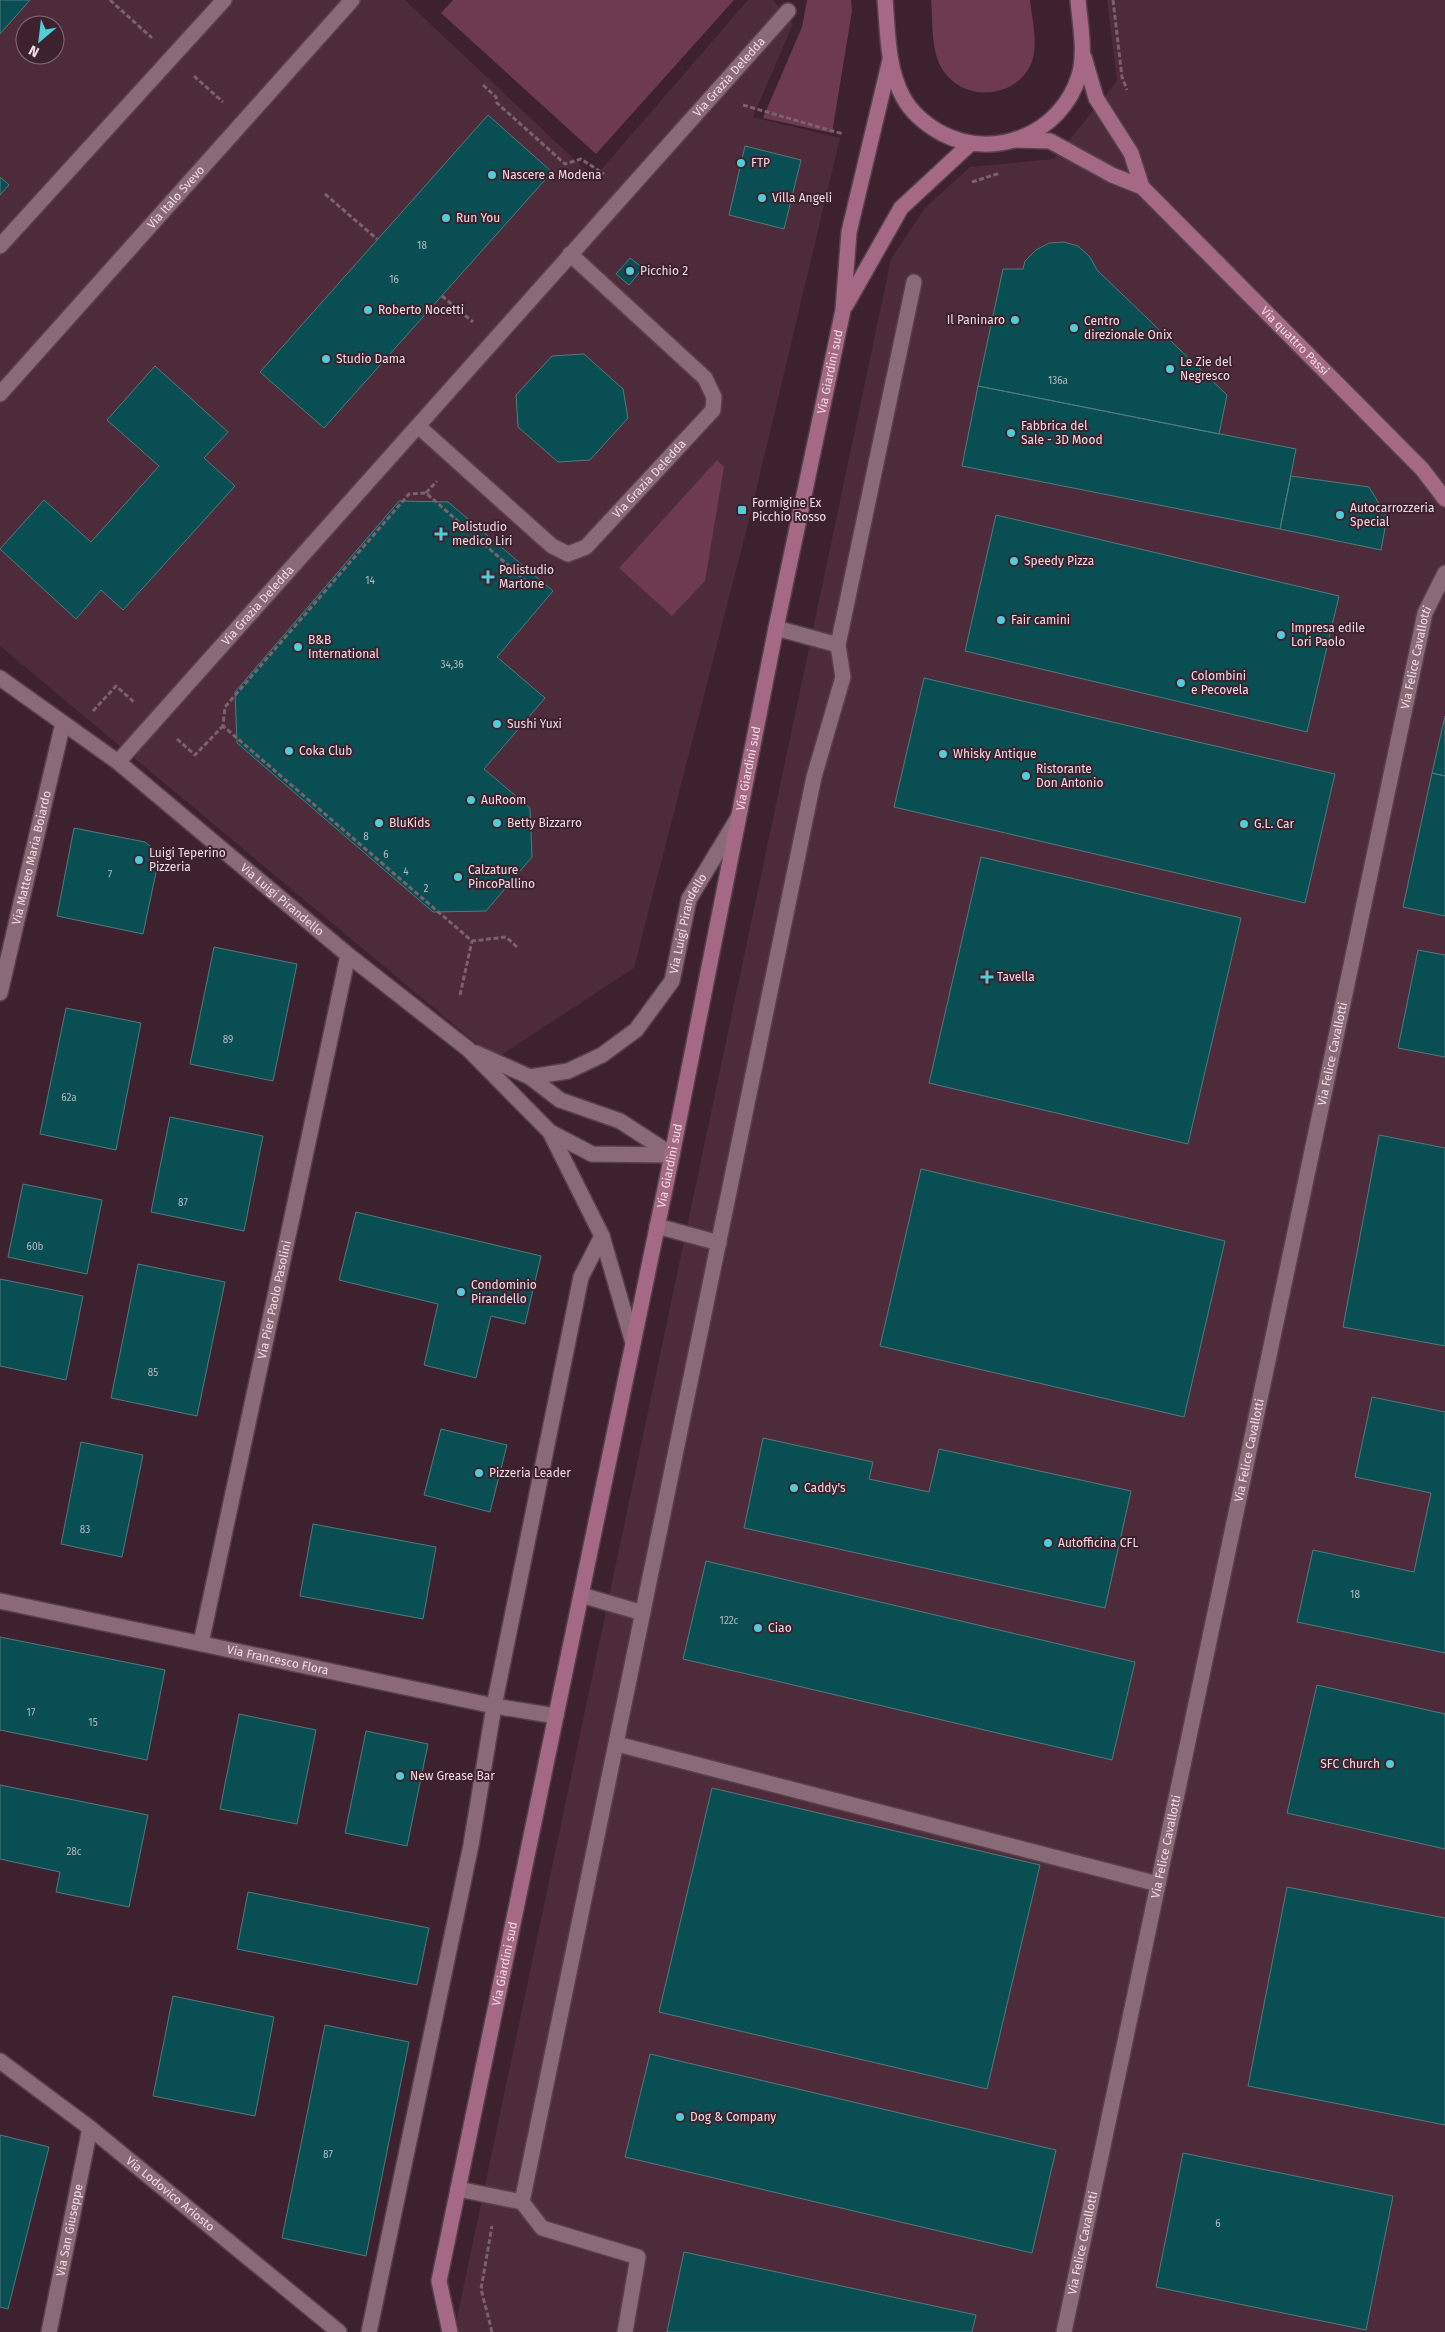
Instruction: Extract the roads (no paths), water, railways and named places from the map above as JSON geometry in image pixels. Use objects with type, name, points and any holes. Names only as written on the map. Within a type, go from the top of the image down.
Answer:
[{"type":"main road","name":"Via Giardini sud","points":[[885,0],[890,60],[895,80],[904,99],[916,115],[938,131],[970,144],[991,145],[1014,140],[1036,131],[1055,116],[1069,97],[1079,75],[1082,52],[1078,0]]},
{"type":"main road","name":"Via quattro Passi","points":[[1082,52],[1096,98],[1131,153],[1142,187]]},
{"type":"main road","name":"Via Giardini sud","points":[[450,2332],[439,2281],[672,1155],[776,628],[843,310],[849,232],[890,60]]},
{"type":"main road","name":"Via quattro Passi","points":[[1014,140],[1050,141],[1112,176],[1142,187],[1402,448],[1422,469],[1445,499]]},
{"type":"main road","name":"Via Giardini sud","points":[[843,310],[901,208],[970,144]]},
{"type":"street","points":[[0,246],[224,0]]},
{"type":"street","name":"Via Italo Svevo","points":[[0,394],[352,0]]},
{"type":"street","name":"Via Grazia Deledda","points":[[118,762],[788,11]]},
{"type":"street","name":"Via Grazia Deledda","points":[[418,426],[552,546],[568,554],[586,547],[713,410],[714,397],[705,378],[570,254]]},
{"type":"street","points":[[522,2202],[814,777],[844,677],[838,645],[914,282]]},
{"type":"street","name":"Via Felice Cavallotti","points":[[1064,2332],[1425,613],[1445,573]]},
{"type":"street","points":[[776,628],[838,645]]},
{"type":"street","name":"Via Luigi Pirandello","points":[[0,678],[118,762],[348,955],[468,1049],[550,1132],[592,1154],[672,1155]]},
{"type":"street","name":"Via Matteo Maria Boiardo","points":[[0,993],[63,724]]},
{"type":"street","name":"Via Luigi Pirandello","points":[[530,1077],[568,1071],[602,1055],[636,1030],[672,981],[688,899],[739,817]]},
{"type":"street","name":"Via Pier Paolo Pasolini","points":[[201,1643],[348,955]]},
{"type":"street","name":"Via Luigi Pirandello","points":[[468,1049],[530,1077],[560,1100],[620,1121],[672,1155]]},
{"type":"street","name":"Via Luigi Pirandello","points":[[550,1132],[602,1236],[633,1343]]},
{"type":"street","points":[[657,1226],[719,1244]]},
{"type":"street","points":[[369,2332],[471,1845],[494,1706],[581,1277],[602,1236]]},
{"type":"street","points":[[581,1596],[643,1613]]},
{"type":"street","name":"Via Francesco Flora","points":[[0,1600],[494,1706],[556,1716]]},
{"type":"street","points":[[617,1744],[1158,1884]]},
{"type":"street","name":"Via Lodovico Ariosto","points":[[0,2061],[90,2128],[339,2332]]},
{"type":"street","name":"Via San Giuseppe","points":[[48,2332],[90,2128]]},
{"type":"street","points":[[458,2190],[522,2202],[542,2228],[638,2257],[625,2332]]},
{"type":"place","name":"FTP","points":[[741,163]]},
{"type":"place","name":"Nascere a Modena","points":[[492,175]]},
{"type":"place","name":"Villa Angeli","points":[[762,198]]},
{"type":"place","name":"Run You","points":[[446,218]]},
{"type":"place","name":"Picchio 2","points":[[630,271]]},
{"type":"place","name":"Roberto Nocetti","points":[[368,310]]},
{"type":"place","name":"Il Paninaro","points":[[1015,320]]},
{"type":"place","name":"Centro direzionale Onix","points":[[1074,328]]},
{"type":"place","name":"Studio Dama","points":[[326,359]]},
{"type":"place","name":"Le Zie del Negresco","points":[[1170,369]]},
{"type":"place","name":"Fabbrica del Sale - 3D Mood","points":[[1011,433]]},
{"type":"place","name":"Formigine Ex Picchio Rosso","points":[[742,510]]},
{"type":"place","name":"Autocarrozzeria Special","points":[[1340,515]]},
{"type":"place","name":"Polistudio medico Liri","points":[[441,534]]},
{"type":"place","name":"Speedy Pizza","points":[[1014,561]]},
{"type":"place","name":"Polistudio Martone","points":[[488,577]]},
{"type":"place","name":"Fair camini","points":[[1001,620]]},
{"type":"place","name":"Impresa edile Lori Paolo","points":[[1281,635]]},
{"type":"place","name":"B&B International","points":[[298,647]]},
{"type":"place","name":"Colombini e Pecovela","points":[[1181,683]]},
{"type":"place","name":"Sushi Yuxi","points":[[497,724]]},
{"type":"place","name":"Coka Club","points":[[289,751]]},
{"type":"place","name":"Whisky Antique","points":[[943,754]]},
{"type":"place","name":"Ristorante Don Antonio","points":[[1026,776]]},
{"type":"place","name":"AuRoom","points":[[471,800]]},
{"type":"place","name":"BluKids","points":[[379,823]]},
{"type":"place","name":"Betty Bizzarro","points":[[497,823]]},
{"type":"place","name":"G.L. Car","points":[[1244,824]]},
{"type":"place","name":"Luigi Teperino Pizzeria","points":[[139,860]]},
{"type":"place","name":"Calzature PincoPallino","points":[[458,877]]},
{"type":"place","name":"Tavella","points":[[987,977]]},
{"type":"place","name":"Condominio Pirandello","points":[[461,1292]]},
{"type":"place","name":"Pizzeria Leader","points":[[479,1473]]},
{"type":"place","name":"Caddy's","points":[[794,1488]]},
{"type":"place","name":"Autofficina CFL","points":[[1048,1543]]},
{"type":"place","name":"Ciao","points":[[758,1628]]},
{"type":"place","name":"SFC Church","points":[[1390,1764]]},
{"type":"place","name":"New Grease Bar","points":[[400,1776]]},
{"type":"place","name":"Dog & Company","points":[[680,2117]]}]
